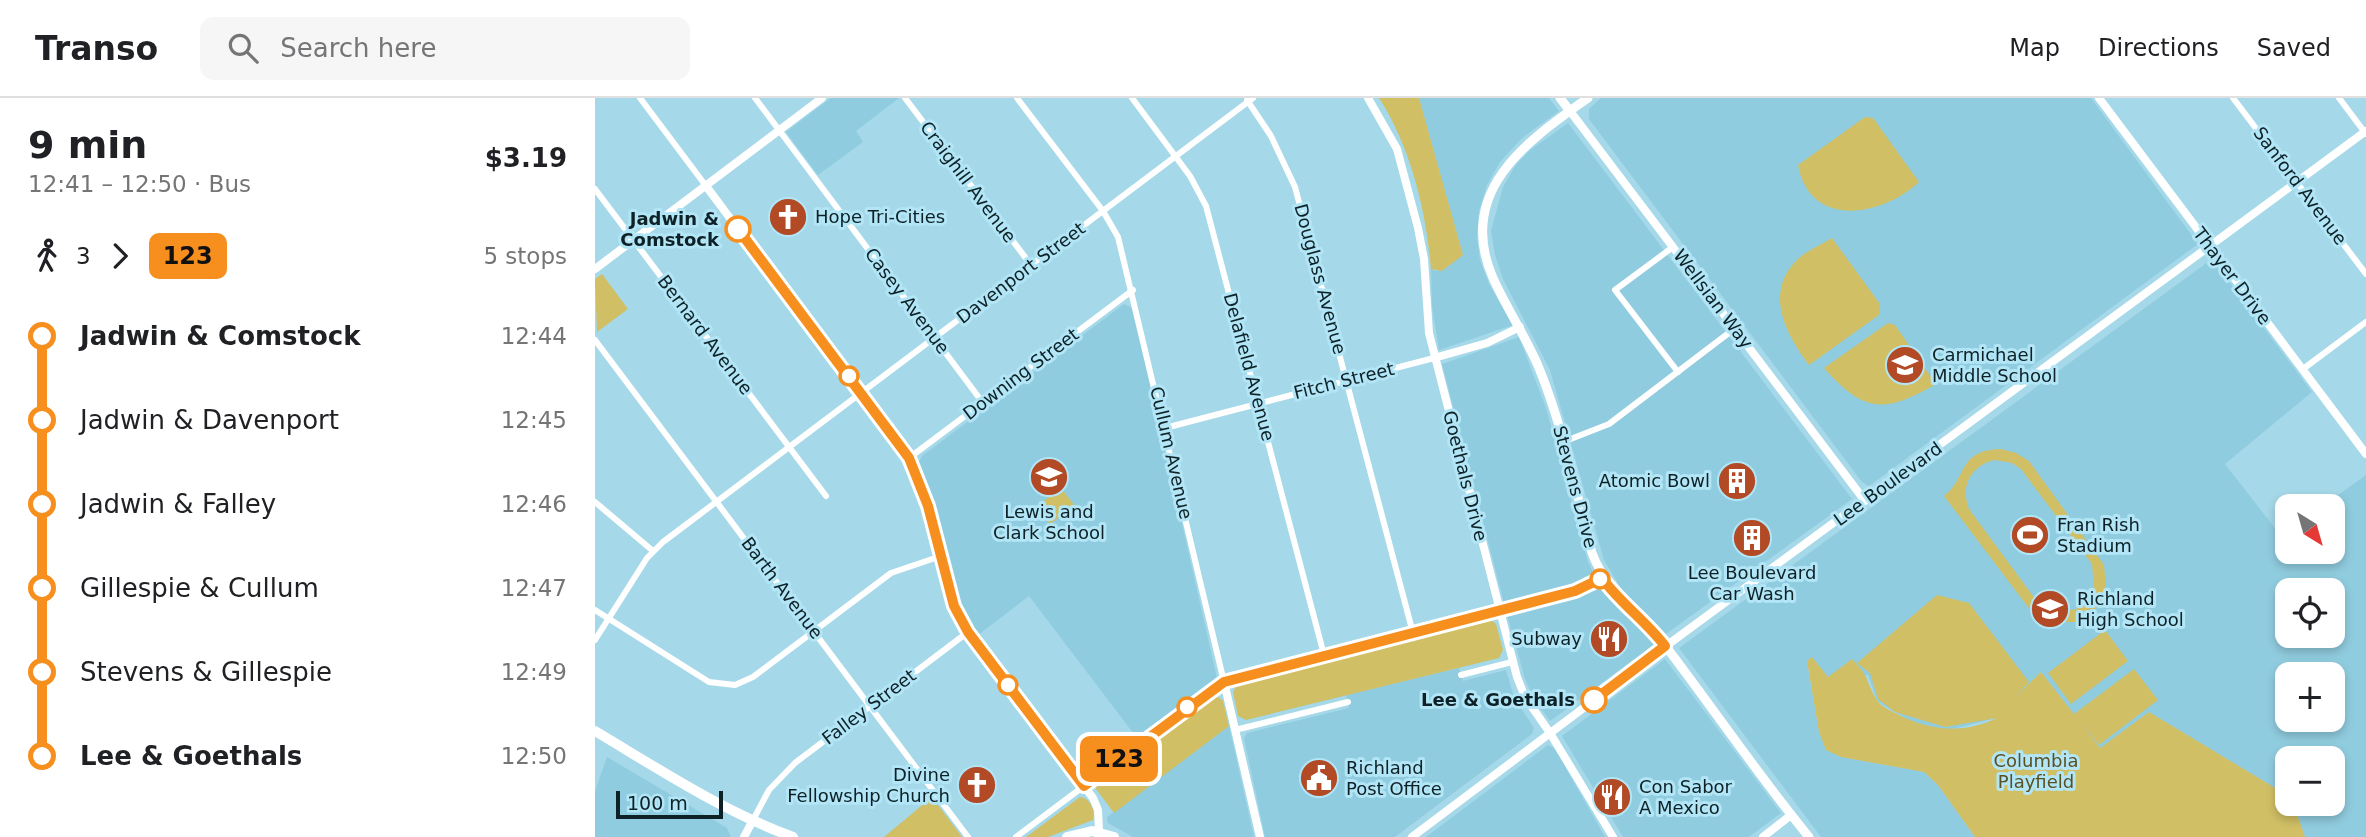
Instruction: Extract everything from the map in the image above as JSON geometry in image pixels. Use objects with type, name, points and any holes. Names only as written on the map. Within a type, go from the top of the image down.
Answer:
[{"type":"main road","name":"Wellsian Way","points":[[1560,98],[1570,111]]},
{"type":"main road","name":"Stevens Drive","points":[[1588,98],[1512,157],[1496,183],[1484,225],[1487,256],[1493,277],[1520,327],[1546,385],[1591,550],[1602,578],[1615,595],[1641,617],[1665,646],[1809,837]]},
{"type":"main road","points":[[595,731],[752,822],[793,837]]},
{"type":"main road","points":[[1067,837],[1098,831],[1114,837]]},
{"type":"street","points":[[640,98],[909,458],[928,506],[954,606],[968,632],[1098,807],[1098,831]]},
{"type":"street","name":"Casey Avenue","points":[[755,98],[983,403]]},
{"type":"street","points":[[595,269],[823,98]]},
{"type":"street","name":"Craighill Avenue","points":[[905,98],[1031,265]]},
{"type":"street","name":"Cullum Avenue","points":[[1017,98],[1103,211],[1118,237],[1133,290],[1260,837]]},
{"type":"street","name":"Delafield Avenue","points":[[1132,98],[1175,156],[1206,206],[1324,655]]},
{"type":"street","name":"Goethals Drive","points":[[1368,98],[1394,143],[1418,228],[1425,259],[1428,326],[1434,358],[1512,662],[1523,695],[1550,733],[1613,837]]},
{"type":"street","name":"Thayer Drive","points":[[2099,98],[2366,454]]},
{"type":"street","name":"Sanford Avenue","points":[[2233,98],[2366,274]]},
{"type":"street","points":[[2339,98],[2366,133]]},
{"type":"street","name":"Davenport Street","points":[[595,640],[653,551],[1249,99]]},
{"type":"street","name":"Douglass Avenue","points":[[1249,99],[1271,136],[1295,187],[1413,632]]},
{"type":"street","name":"Wellsian Way","points":[[1570,111],[1865,500]]},
{"type":"street","name":"Lee Boulevard","points":[[1412,837],[1665,646],[2366,133]]},
{"type":"street","name":"Bernard Avenue","points":[[595,189],[789,448]]},
{"type":"street","points":[[1673,247],[1615,290],[1678,372]]},
{"type":"street","name":"Downing Street","points":[[909,458],[1133,290]]},
{"type":"street","points":[[2303,369],[2366,322]]},
{"type":"street","name":"Fitch Street","points":[[1165,428],[1487,343],[1520,327]]},
{"type":"street","points":[[1563,442],[1609,424],[1734,329]]},
{"type":"street","name":"Barth Avenue","points":[[595,340],[968,837]]},
{"type":"street","points":[[789,448],[826,496]]},
{"type":"street","points":[[595,502],[653,551]]},
{"type":"street","points":[[595,610],[709,682],[735,685],[753,677],[897,570],[940,556]]},
{"type":"street","points":[[1016,837],[1224,682],[1575,591],[1602,578]]},
{"type":"street","name":"Falley Street","points":[[752,822],[762,799],[780,777],[968,632]]},
{"type":"street","points":[[1461,675],[1512,662]]},
{"type":"street","points":[[1235,730],[1348,702]]},
{"type":"street","points":[[1763,837],[1791,815]]},
{"type":"street","points":[[744,837],[752,822]]},
{"type":"shaded area","points":[[831,98],[899,98],[856,131],[863,142],[818,175],[786,132]]},
{"type":"shaded area","points":[[1419,98],[1549,98],[1559,111],[1522,138],[1500,162],[1487,185],[1479,211],[1477,237],[1480,260],[1489,284],[1513,325],[1439,350],[1432,306],[1431,269],[1437,271],[1463,255]]},
{"type":"shaded area","name":"Carmichael Middle School","points":[[1601,98],[2091,98],[2198,244],[1869,486],[1862,482],[1589,119],[1589,109]]},
{"type":"shaded area","points":[[1568,123],[1852,499],[1666,634],[1623,592],[1604,560],[1550,370],[1503,279],[1495,255],[1491,231],[1503,187],[1515,166],[1529,151]]},
{"type":"shaded area","name":"Richland High School","points":[[2212,259],[2312,392],[2225,464],[2275,528],[2275,564],[2345,564],[2345,494],[2340,494],[2366,475],[2366,837],[2305,837],[2298,816],[2345,816],[2345,746],[2275,746],[2275,788],[2150,713],[2100,748],[2041,672],[1996,718],[1949,730],[1919,726],[1883,705],[1877,700],[1868,675],[1828,677],[1807,662],[1819,732],[1826,750],[1841,757],[1924,772],[1938,785],[1975,837],[1821,837],[1679,648]]},
{"type":"shaded area","name":"Lewis and Clark School","points":[[1124,304],[1133,308],[1217,678],[1137,738],[1029,596],[978,635],[961,609],[919,462],[922,456]]},
{"type":"shaded area","points":[[1519,337],[1546,408],[1588,562],[1595,577],[1577,585],[1504,603],[1442,364]]},
{"type":"shaded area","points":[[1602,588],[1655,644],[1550,721],[1534,699],[1525,679],[1507,615]]},
{"type":"shaded area","points":[[1665,659],[1781,813],[1749,837],[1623,837],[1562,736]]},
{"type":"shaded area","points":[[1459,668],[1463,681],[1506,670],[1514,697],[1534,728],[1532,734],[1395,837],[1265,837],[1244,738],[1247,733],[1349,708],[1346,695]]},
{"type":"shaded area","points":[[1229,726],[1254,837],[1133,837],[1108,823],[1107,817]]},
{"type":"shaded area","points":[[1548,745],[1555,749],[1605,837],[1426,837]]},
{"type":"shaded area","points":[[607,757],[727,828],[731,837],[595,837],[595,791]]},
{"type":"green space","points":[[1379,98],[1419,98],[1463,255],[1442,271],[1431,269],[1415,180],[1400,138]]},
{"type":"green space","points":[[1865,117],[1873,118],[1919,182],[1887,203],[1868,209],[1849,211],[1832,208],[1817,200],[1805,186],[1798,165]]},
{"type":"green space","points":[[1832,238],[1880,304],[1879,315],[1809,365],[1792,339],[1781,312],[1782,284],[1799,258]]},
{"type":"green space","points":[[602,274],[628,309],[597,332],[595,279]]},
{"type":"green space","points":[[1888,323],[1895,325],[1936,384],[1902,400],[1875,404],[1851,394],[1824,368]]},
{"type":"green space","points":[[2001,449],[2016,453],[2029,461],[2104,565],[2106,586],[2102,599],[2094,611],[2076,622],[2048,622],[2031,611],[1944,496],[1952,489],[1970,460],[1987,451]],"holes":[[[1995,460],[2012,463],[2021,469],[2092,564],[2094,589],[2077,609],[2057,612],[2038,603],[1969,509],[1966,492],[1974,472]]]},
{"type":"green space","points":[[1061,488],[1075,506],[1050,524],[1037,506]]},
{"type":"green space","name":"Columbia Playfield","points":[[1937,595],[1969,603],[2029,682],[2013,699],[2041,672],[2074,714],[2134,669],[2158,700],[2099,745],[2081,723],[2100,748],[2149,712],[2275,788],[2275,816],[2298,816],[2305,837],[1975,837],[1938,785],[1924,772],[1841,757],[1826,750],[1819,732],[1807,661],[1812,657],[1828,677],[1852,659],[1881,705],[1899,715],[1923,724],[1935,727],[1960,728],[1972,727],[1997,718],[1945,727],[1895,712],[1878,699],[1870,673],[1857,663]]},
{"type":"green space","points":[[1491,620],[1496,624],[1503,650],[1499,658],[1246,720],[1238,716],[1233,692],[1237,685]]},
{"type":"green space","points":[[2105,630],[2128,661],[2071,704],[2048,673]]},
{"type":"green space","points":[[1217,696],[1223,701],[1229,726],[1114,813],[1096,789],[1096,784]]},
{"type":"green space","points":[[932,797],[962,837],[884,837]]},
{"type":"green space","points":[[1080,797],[1087,800],[1091,806],[1093,820],[1048,837],[1026,837]]},
{"type":"bus line","name":"123","points":[[738,229],[909,458],[928,506],[954,606],[968,632],[1084,786],[1224,682],[1575,591],[1602,578],[1615,595],[1641,617],[1665,646],[1594,700]]},
{"type":"place","name":"Hope Tri-Cities","points":[[788,217]]},
{"type":"place","name":"Jadwin & Comstock","points":[[738,229]]},
{"type":"place","name":"Carmichael Middle School","points":[[1905,365]]},
{"type":"place","name":"Lewis and Clark School","points":[[1049,477]]},
{"type":"place","name":"Atomic Bowl","points":[[1737,481]]},
{"type":"place","name":"Fran Rish Stadium","points":[[2030,535]]},
{"type":"place","name":"Lee Boulevard Car Wash","points":[[1752,538]]},
{"type":"place","name":"Richland High School","points":[[2050,609]]},
{"type":"place","name":"Subway","points":[[1609,639]]},
{"type":"place","name":"Lee & Goethals","points":[[1594,700]]},
{"type":"place","name":"Richland Post Office","points":[[1319,778]]},
{"type":"place","name":"Divine Fellowship Church","points":[[977,785]]},
{"type":"place","name":"Con Sabor A Mexico","points":[[1612,797]]}]
